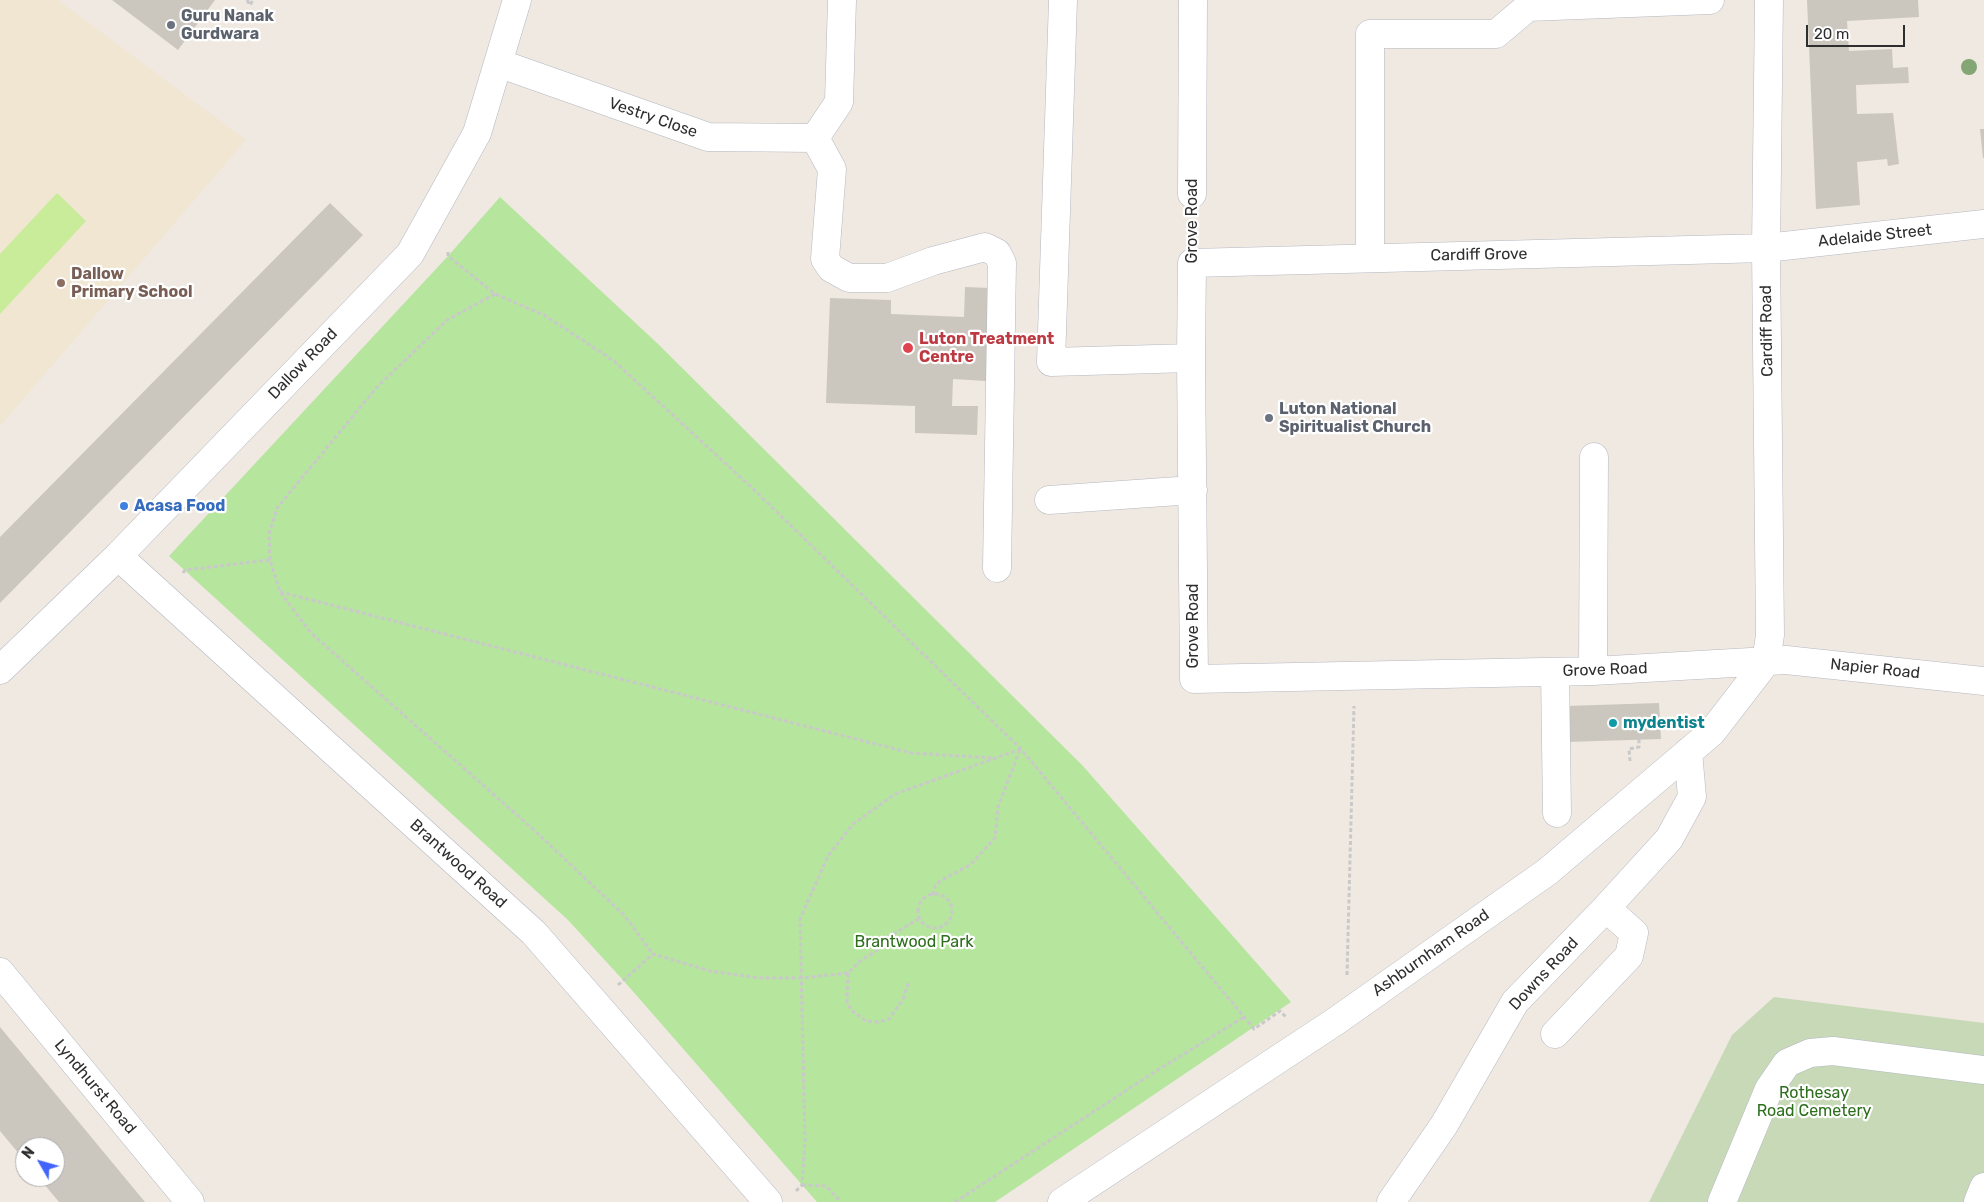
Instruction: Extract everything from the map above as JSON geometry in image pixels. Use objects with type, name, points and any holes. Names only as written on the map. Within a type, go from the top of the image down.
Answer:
[{"type":"street","name":"Dallow Road","points":[[0,670],[118,556],[410,254],[477,133],[517,0]]},
{"type":"street","points":[[842,0],[839,102],[814,138],[832,170],[825,259],[831,268],[849,278],[887,278],[933,261],[985,247],[997,253],[1002,263],[997,568]]},
{"type":"street","points":[[1063,0],[1051,362],[1191,358]]},
{"type":"street","name":"Grove Road","points":[[1192,194],[1193,0]]},
{"type":"street","points":[[1370,258],[1370,34],[1496,34],[1528,7],[1710,0]]},
{"type":"street","name":"Cardiff Road","points":[[1766,662],[1770,636],[1766,248],[1769,0]]},
{"type":"street","name":"Vestry Close","points":[[498,63],[708,137],[814,138]]},
{"type":"street","name":"Adelaide Street","points":[[1766,248],[1984,224]]},
{"type":"street","name":"Cardiff Grove","points":[[1192,263],[1766,248]]},
{"type":"street","name":"Grove Road","points":[[1192,263],[1194,679],[1593,671],[1766,662]]},
{"type":"street","points":[[1593,671],[1594,457]]},
{"type":"street","points":[[1050,500],[1193,490]]},
{"type":"street","name":"Brantwood Road","points":[[118,556],[534,933],[779,1199]]},
{"type":"street","name":"Napier Road","points":[[1766,662],[1786,660],[1984,681]]},
{"type":"street","name":"Ashburnham Road","points":[[1062,1202],[1346,1013],[1547,872],[1712,732],[1766,662]]},
{"type":"street","points":[[1555,672],[1556,813]]},
{"type":"street","name":"Downs Road","points":[[1391,1202],[1444,1125],[1514,1002],[1606,908],[1668,839],[1692,797],[1688,752]]},
{"type":"street","points":[[1555,1034],[1629,956],[1634,933],[1606,908]]},
{"type":"street","name":"Lyndhurst Road","points":[[0,972],[190,1202]]},
{"type":"street","points":[[1722,1202],[1769,1089],[1787,1063],[1810,1052],[1833,1051],[1984,1070]]},
{"type":"street","points":[[1978,1202],[1984,1187]]},
{"type":"path","points":[[247,0],[250,5],[253,0]]},
{"type":"path","points":[[447,249],[448,256],[495,294],[544,315],[614,361],[750,486],[1021,749],[1254,1029],[1280,1011]]},
{"type":"path","points":[[495,294],[447,320],[377,387],[277,508],[269,534],[270,560],[280,592],[311,633],[542,838],[624,915],[653,954],[710,971],[759,978],[802,978],[848,973],[860,961],[876,951],[885,938],[920,918]]},
{"type":"path","points":[[185,570],[270,560]]},
{"type":"path","points":[[280,592],[912,754],[994,758]]},
{"type":"path","points":[[1346,1013],[1355,676]]},
{"type":"path","points":[[802,1184],[805,1140],[800,919],[828,856],[853,824],[895,794],[1021,749]]},
{"type":"path","points":[[933,895],[935,886],[940,881],[970,865],[995,838],[998,808],[1021,749]]},
{"type":"path","points":[[933,895],[938,895],[948,900],[952,911],[949,922],[933,928],[923,923],[920,918],[921,903],[933,895]]},
{"type":"path","points":[[598,1004],[653,954]]},
{"type":"path","points":[[848,973],[847,1001],[851,1010],[866,1021],[878,1022],[889,1019],[903,999],[909,981]]},
{"type":"path","points":[[955,1202],[1156,1071],[1244,1018]]},
{"type":"path","points":[[779,1199],[802,1184],[826,1186],[841,1202]]},
{"type":"shaded area","name":"Dallow Primary School","points":[[0,0],[58,0],[246,140],[0,426]]},
{"type":"green space","points":[[57,193],[86,221],[0,314],[0,254]]},
{"type":"green space","name":"Brantwood Park","points":[[500,197],[657,343],[1082,765],[1291,1002],[995,1202],[817,1202],[623,980],[568,920],[169,556],[448,256]]},
{"type":"green space","name":"Rothesay Road Cemetery","points":[[1774,997],[1984,1023],[1984,1202],[1649,1202],[1732,1035]]},
{"type":"building","name":"Guru Nanak Gurdwara","points":[[112,0],[215,0],[178,50]]},
{"type":"building","points":[[1807,0],[1918,0],[1919,17],[1847,21],[1849,51],[1892,49],[1893,68],[1908,67],[1909,83],[1856,85],[1857,114],[1893,113],[1899,164],[1888,166],[1887,159],[1857,162],[1860,205],[1816,209]]},
{"type":"building","points":[[1980,129],[1984,129],[1984,158],[1983,158]]},
{"type":"building","points":[[330,203],[363,235],[0,603],[0,537]]},
{"type":"building","name":"Luton Treatment Centre","points":[[965,287],[990,288],[986,381],[953,379],[952,406],[978,406],[977,435],[915,433],[915,406],[826,403],[830,298],[891,300],[891,314],[964,317]]},
{"type":"building","name":"mydentist","points":[[1659,703],[1661,739],[1567,742],[1566,706]]},
{"type":"building","points":[[0,1027],[145,1202],[59,1202],[46,1187],[65,1187],[65,1137],[15,1137],[15,1149],[0,1131]]},
{"type":"place","name":"Guru Nanak Gurdwara","points":[[171,25]]},
{"type":"place","name":"Dallow Primary School","points":[[61,283]]},
{"type":"place","name":"Luton Treatment Centre","points":[[908,348]]},
{"type":"place","name":"Luton National Spiritualist Church","points":[[1269,418]]},
{"type":"place","name":"Acasa Food","points":[[124,506]]},
{"type":"place","name":"mydentist","points":[[1613,723]]}]
